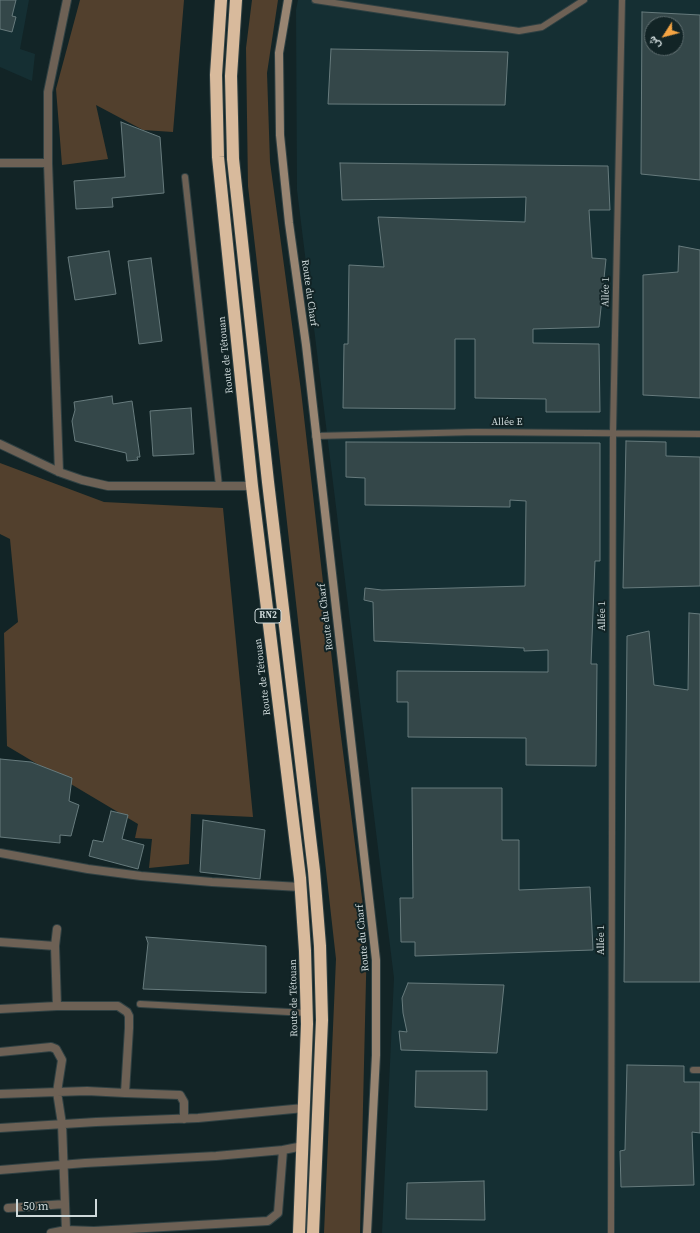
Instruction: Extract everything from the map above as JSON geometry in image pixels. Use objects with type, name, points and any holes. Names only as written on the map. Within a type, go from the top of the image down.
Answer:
[{"type":"highway","name":"Route de Tétouan","points":[[221,0],[216,75],[218,156],[252,486],[300,887],[305,951],[307,1013],[299,1233]]},
{"type":"highway","name":"RN2","points":[[236,0],[231,76],[233,159],[266,466],[314,871],[320,946],[322,1020],[313,1233]]},
{"type":"street","points":[[58,472],[48,163],[48,92],[67,0]]},
{"type":"street","name":"Route du Charf","points":[[288,0],[279,53],[280,135],[289,223],[306,345],[315,436],[376,960],[376,1055],[367,1233]]},
{"type":"street","points":[[0,163],[48,163]]},
{"type":"street","points":[[0,444],[58,472],[82,480],[108,486],[252,486]]},
{"type":"street","points":[[0,853],[88,869],[141,876],[300,887]]},
{"type":"street","points":[[57,929],[55,946],[57,1006]]},
{"type":"street","points":[[0,942],[55,946]]},
{"type":"street","points":[[0,1009],[57,1006],[118,1006],[127,1012],[129,1016],[129,1028],[125,1093]]},
{"type":"street","points":[[0,1052],[51,1047],[56,1049],[62,1060],[57,1092],[62,1124],[66,1230]]},
{"type":"street","points":[[0,1094],[87,1091],[180,1095],[184,1102],[184,1119]]},
{"type":"street","points":[[0,1128],[184,1119],[304,1108]]},
{"type":"street","points":[[0,1170],[216,1156],[283,1150],[303,1146]]},
{"type":"street","points":[[51,1233],[66,1230],[94,1232],[272,1219],[278,1214],[283,1150]]},
{"type":"street","points":[[8,1208],[65,1204]]},
{"type":"lane","points":[[315,0],[519,31],[542,27],[584,0]]},
{"type":"lane","name":"Allée 1","points":[[611,1233],[613,432],[622,0]]},
{"type":"lane","points":[[185,177],[219,486]]},
{"type":"lane","name":"Allée E","points":[[315,436],[476,432],[613,432],[700,434]]},
{"type":"lane","points":[[140,1004],[307,1013]]},
{"type":"shaded area","points":[[0,0],[29,0],[20,49],[35,54],[32,81],[0,67]]},
{"type":"shaded area","points":[[80,0],[184,0],[173,132],[143,130],[96,105],[108,159],[62,165],[56,89]]},
{"type":"shaded area","points":[[252,0],[278,0],[267,73],[270,162],[301,391],[339,721],[367,937],[360,1233],[324,1233],[336,959],[248,186],[246,48]]},
{"type":"shaded area","points":[[298,0],[700,0],[700,1233],[382,1233],[394,978],[297,190],[296,10]]},
{"type":"shaded area","points":[[0,463],[104,502],[223,508],[253,817],[191,814],[189,864],[149,868],[152,839],[135,838],[138,824],[7,746],[4,633],[18,622],[10,539],[0,534]]},
{"type":"building","points":[[0,0],[16,0],[12,16],[16,17],[12,32],[0,29]]},
{"type":"building","points":[[642,12],[700,15],[700,180],[641,174]]},
{"type":"building","points":[[331,49],[508,52],[505,105],[328,104]]},
{"type":"building","points":[[121,122],[160,137],[164,193],[112,198],[113,207],[76,209],[74,181],[125,177]]},
{"type":"building","points":[[340,163],[608,166],[610,210],[589,210],[592,258],[606,259],[599,327],[533,329],[533,343],[599,344],[600,412],[546,412],[546,399],[475,398],[475,339],[455,339],[455,409],[343,408],[344,344],[348,344],[349,265],[384,267],[378,217],[525,222],[526,197],[342,200]]},
{"type":"building","points":[[679,246],[700,250],[700,398],[643,395],[643,275],[678,272]]},
{"type":"building","points":[[109,251],[116,294],[75,300],[68,257]]},
{"type":"building","points":[[151,258],[162,341],[139,344],[128,261]]},
{"type":"building","points":[[112,396],[113,404],[132,401],[140,457],[137,457],[138,460],[127,461],[126,453],[75,441],[72,421],[75,410],[74,402]]},
{"type":"building","points":[[191,408],[194,454],[153,456],[150,411]]},
{"type":"building","points":[[626,441],[666,442],[666,456],[700,457],[700,586],[623,588]]},
{"type":"building","points":[[346,442],[600,443],[600,561],[595,561],[591,664],[597,664],[596,766],[526,765],[526,738],[408,737],[408,702],[397,702],[397,671],[548,672],[548,650],[524,651],[524,648],[374,641],[373,602],[364,600],[365,588],[382,590],[525,586],[526,501],[510,500],[510,507],[365,505],[365,478],[346,477]]},
{"type":"building","points":[[689,613],[700,614],[700,982],[624,982],[627,636],[649,631],[654,685],[688,690]]},
{"type":"building","points":[[0,759],[31,762],[72,778],[69,801],[79,805],[71,836],[60,835],[60,843],[0,837]]},
{"type":"building","points":[[412,788],[502,788],[502,840],[519,840],[519,890],[590,887],[593,950],[415,956],[415,942],[401,942],[400,898],[413,898]]},
{"type":"building","points":[[111,811],[128,815],[122,839],[144,845],[138,869],[89,856],[93,840],[103,842]]},
{"type":"building","points":[[203,820],[265,830],[260,879],[200,872]]},
{"type":"building","points":[[146,937],[266,946],[266,993],[143,989],[148,943]]},
{"type":"building","points":[[408,983],[504,985],[497,1053],[401,1050],[399,1031],[407,1032],[402,998]]},
{"type":"building","points":[[627,1065],[684,1066],[684,1082],[700,1082],[700,1133],[692,1132],[694,1185],[621,1187],[620,1151],[625,1150]]},
{"type":"building","points":[[416,1071],[487,1071],[487,1110],[415,1107]]},
{"type":"building","points":[[484,1181],[485,1220],[406,1219],[407,1183]]}]
